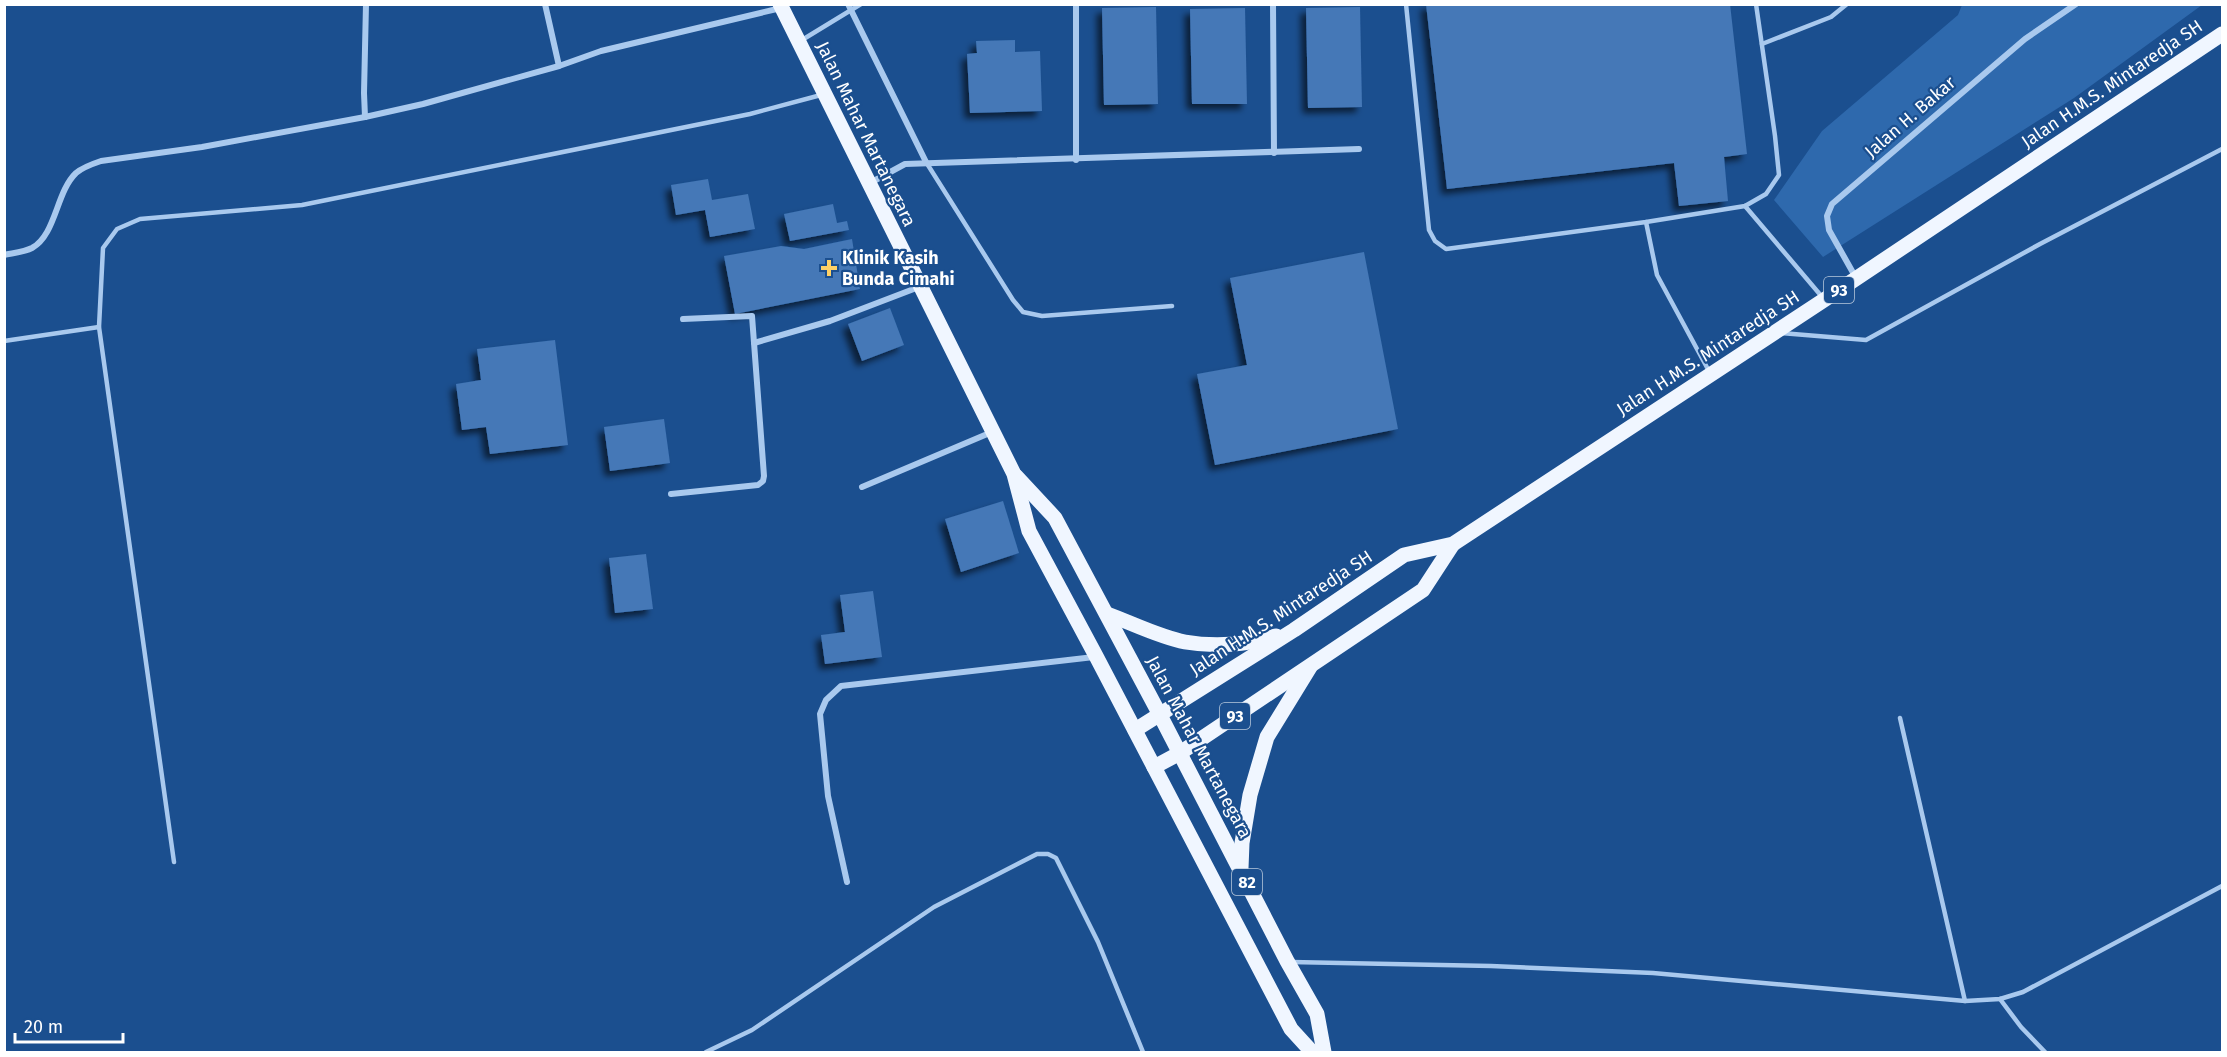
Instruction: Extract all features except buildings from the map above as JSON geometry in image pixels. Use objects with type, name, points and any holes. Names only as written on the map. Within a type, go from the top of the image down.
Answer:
[{"type":"main road","name":"Jalan Mahar Martanegara","points":[[781,6],[1014,474],[1029,531],[1291,1029],[1312,1053]]},
{"type":"main road","name":"Jalan H.M.S. Mintaredja SH","points":[[1135,730],[1294,630],[1404,555],[1454,544],[1857,279],[2223,34]]},
{"type":"main road","name":"Jalan Mahar Martanegara","points":[[1014,474],[1055,518],[1107,614],[1287,962],[1317,1014],[1324,1053]]},
{"type":"main road","name":"Jalan H.M.S. Mintaredja SH","points":[[1154,767],[1180,753],[1423,590],[1454,544]]},
{"type":"main road","points":[[1107,614],[1184,642],[1242,643],[1294,630]]},
{"type":"main road","points":[[1241,870],[1246,816],[1267,737],[1313,662]]},
{"type":"street","points":[[365,117],[366,4]]},
{"type":"street","points":[[545,4],[559,66]]},
{"type":"street","points":[[1076,4],[1076,160]]},
{"type":"street","points":[[1273,4],[1274,153]]},
{"type":"street","name":"Jalan H. Bakar","points":[[1857,279],[1828,230],[1827,216],[1832,204],[2025,39],[2076,4]]},
{"type":"street","points":[[4,255],[31,249],[41,241],[75,174],[101,161],[202,147],[423,104],[559,66],[601,51],[781,6]]},
{"type":"street","points":[[849,8],[926,162]]},
{"type":"street","points":[[869,183],[905,164],[926,162],[1076,160],[1359,149]]},
{"type":"street","points":[[754,343],[831,321],[920,286]]},
{"type":"street","points":[[671,494],[758,485],[763,481],[752,316],[683,319]]},
{"type":"street","points":[[862,487],[993,432]]},
{"type":"street","points":[[847,882],[828,796],[820,714],[825,700],[832,693],[841,686],[1096,656]]},
{"type":"lane","points":[[798,42],[849,8],[861,4]]},
{"type":"lane","points":[[1406,4],[1429,230],[1435,241],[1446,249],[1745,206],[1766,194],[1779,175],[1756,4]]},
{"type":"lane","points":[[1762,44],[1831,17],[1848,4]]},
{"type":"lane","points":[[174,862],[99,327],[103,248],[117,229],[140,219],[302,205],[750,114],[824,94]]},
{"type":"lane","points":[[1775,333],[1866,340],[2040,244],[2223,149]]},
{"type":"lane","points":[[926,162],[1013,300],[1023,312],[1042,316],[1172,306]]},
{"type":"lane","points":[[1745,206],[1824,300]]},
{"type":"lane","points":[[1646,222],[1657,275],[1711,375]]},
{"type":"lane","points":[[4,341],[99,327]]},
{"type":"lane","points":[[1900,718],[1965,1001]]},
{"type":"lane","points":[[706,1053],[752,1030],[934,907],[1037,854],[1048,854],[1056,858],[1098,942],[1143,1053]]},
{"type":"lane","points":[[1287,962],[1491,966],[1653,973],[1965,1001],[2000,999],[2023,992],[2223,885]]},
{"type":"lane","points":[[2000,999],[2045,1053]]},
{"type":"shaded area","points":[[1962,5],[2202,5],[2074,98],[1823,257],[1774,200],[1822,131],[1958,15]]},
{"type":"place","name":"Klinik Kasih Bunda Cimahi","points":[[829,268]]}]
